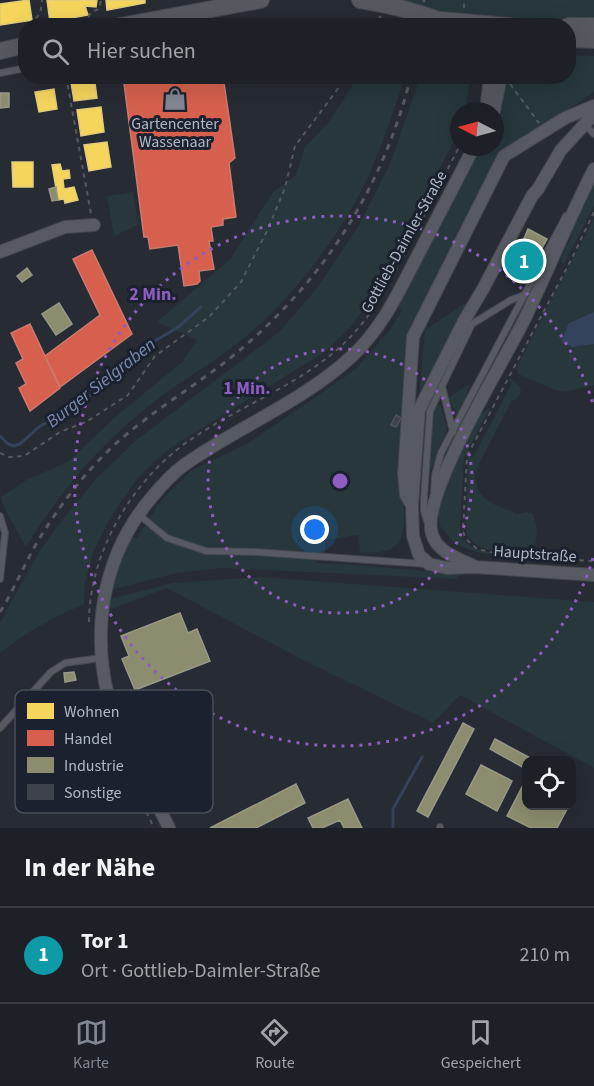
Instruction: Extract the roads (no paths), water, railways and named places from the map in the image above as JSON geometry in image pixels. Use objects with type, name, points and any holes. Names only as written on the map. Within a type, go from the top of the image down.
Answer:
[{"type":"main road","points":[[163,18],[261,0]]},
{"type":"main road","points":[[360,0],[427,18]]},
{"type":"main road","points":[[576,26],[594,26]]},
{"type":"main road","points":[[576,39],[594,40]]},
{"type":"main road","points":[[0,51],[18,47]]},
{"type":"street","points":[[489,102],[496,84]]},
{"type":"street","points":[[495,102],[497,84]]},
{"type":"street","points":[[412,505],[406,495],[404,474],[413,337],[504,156],[565,118],[594,106]]},
{"type":"street","points":[[429,564],[419,555],[413,536],[412,505],[419,410],[532,196],[561,150],[594,114]]},
{"type":"street","name":"Gottlieb-Daimler-Straße","points":[[107,690],[101,658],[100,624],[103,598],[123,539],[138,514],[159,488],[183,466],[305,391],[351,356],[374,332],[395,301],[469,156]]},
{"type":"street","points":[[475,567],[437,545],[431,533],[433,501],[457,447],[567,246],[573,217],[594,169]]},
{"type":"street","points":[[0,252],[65,227],[94,225]]},
{"type":"street","points":[[410,395],[419,410]]},
{"type":"street","name":"Hauptstraße","points":[[429,564],[447,568],[475,567],[594,575]]},
{"type":"street","name":"Gottlieb-Daimler-Straße","points":[[162,813],[169,828]]},
{"type":"lane","points":[[0,74],[18,70]]},
{"type":"lane","points":[[584,124],[594,134]]},
{"type":"lane","points":[[433,501],[435,475],[441,453],[558,229],[583,192]]},
{"type":"lane","points":[[431,533],[424,511],[430,411],[472,324],[511,300],[524,295]]},
{"type":"lane","points":[[441,386],[457,447]]},
{"type":"lane","points":[[138,514],[166,538],[206,551],[256,552],[429,564]]},
{"type":"lane","points":[[0,516],[5,533],[0,579]]},
{"type":"lane","points":[[35,690],[51,672],[65,663],[101,658]]},
{"type":"lane","points":[[0,728],[15,712]]},
{"type":"water","points":[[594,312],[594,344],[573,347],[561,342],[569,323]]},
{"type":"waterway","name":"Burger Sielgraben","points":[[0,436],[8,444],[14,446],[20,444],[40,426],[65,414],[111,380],[123,365],[130,362],[151,343],[177,328],[201,307]]},
{"type":"waterway","points":[[393,828],[393,809],[422,757]]},
{"type":"railway","points":[[422,18],[424,0]]},
{"type":"railway","points":[[0,612],[48,525],[96,463],[136,427],[234,355],[266,327],[322,264],[366,194],[384,157],[409,84]]},
{"type":"place","name":"Gartencenter Wassenaar","points":[[175,99]]},
{"type":"place","name":"Tor 1","points":[[524,261]]}]
